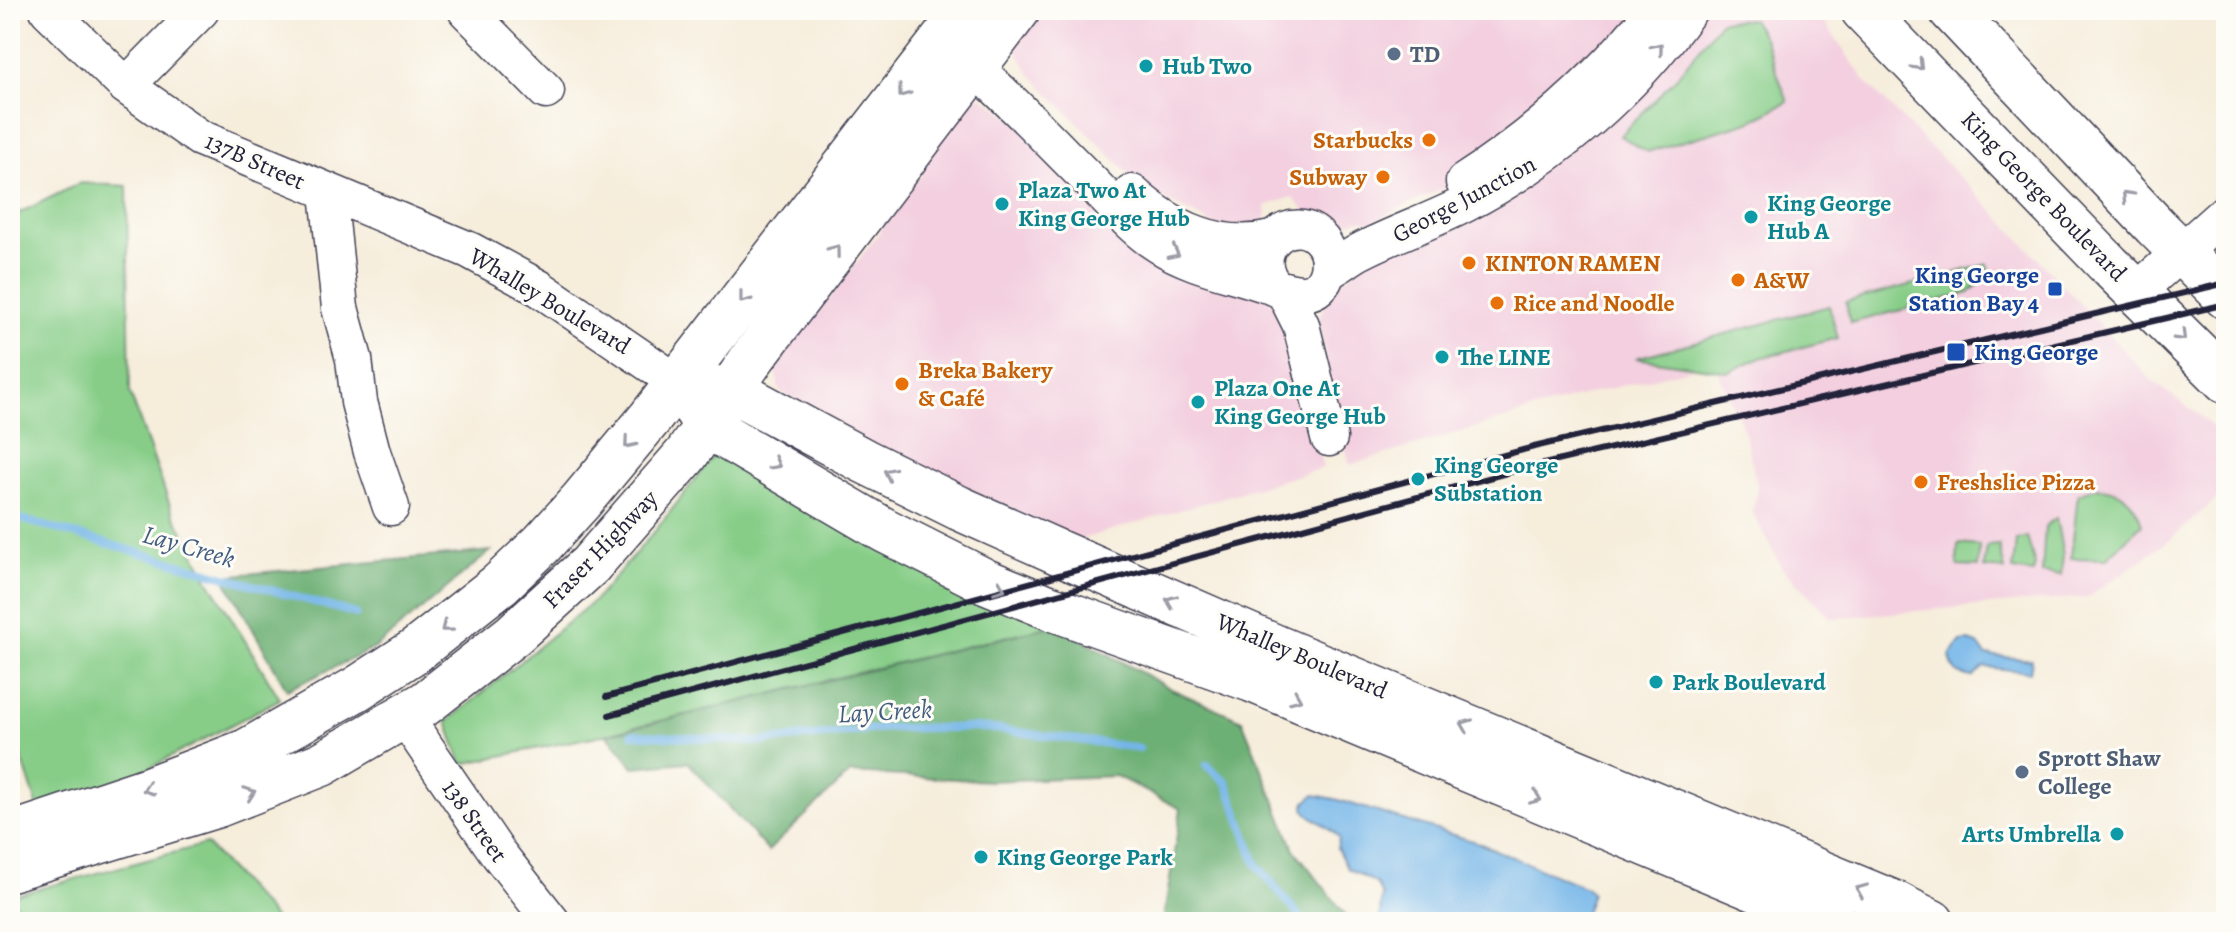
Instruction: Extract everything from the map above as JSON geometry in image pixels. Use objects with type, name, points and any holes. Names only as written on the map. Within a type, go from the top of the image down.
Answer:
[{"type":"main road","name":"Fraser Highway","points":[[10,835],[151,788],[247,751],[347,695],[415,651],[500,584],[581,501],[970,39],[1018,10]]},
{"type":"main road","name":"King George Boulevard","points":[[1863,10],[2226,381]]},
{"type":"main road","points":[[1951,10],[2226,297]]},
{"type":"main road","name":"Fraser Highway","points":[[10,869],[176,819],[322,764],[404,716],[465,674],[555,599],[631,520],[686,455],[970,39]]},
{"type":"main road","name":"Whalley Boulevard","points":[[678,383],[732,390],[864,461],[988,521],[1278,648],[1892,902],[1932,922]]},
{"type":"main road","name":"Whalley Boulevard","points":[[678,383],[707,426],[895,536],[985,581],[1252,680],[1834,922]]},
{"type":"street","name":"137B Street","points":[[48,10],[126,86],[200,138],[328,192],[340,308],[354,359],[359,402],[391,507]]},
{"type":"street","points":[[126,86],[201,10]]},
{"type":"street","points":[[466,10],[546,91]]},
{"type":"street","name":"George Junction","points":[[1272,239],[1288,230],[1308,231],[1317,236],[1347,236],[1417,209],[1480,172],[1592,81],[1655,10]]},
{"type":"street","name":"George Junction","points":[[1301,285],[1357,253],[1465,204],[1542,159],[1610,102],[1689,10]]},
{"type":"street","points":[[970,39],[1153,211],[1185,230],[1212,239],[1242,244],[1272,239]]},
{"type":"street","points":[[970,39],[1148,237],[1191,262],[1301,285]]},
{"type":"street","name":"Whalley Boulevard","points":[[328,192],[469,250],[539,288],[678,383]]},
{"type":"street","points":[[2136,292],[2226,212]]},
{"type":"street","points":[[1317,236],[1327,252],[1301,285],[1301,325],[1329,438]]},
{"type":"street","points":[[1272,239],[1263,263],[1269,280],[1301,285]]},
{"type":"street","name":"138 Street","points":[[404,716],[497,852],[552,922]]},
{"type":"shaded area","points":[[1034,10],[1648,10],[1470,172],[1444,188],[1370,222],[1361,219],[1336,226],[1309,216],[1293,197],[1265,206],[1267,214],[1260,228],[1234,235],[1144,189],[1030,74],[1017,51],[1016,42]]},
{"type":"shaded area","points":[[1696,10],[1816,10],[1865,81],[2006,224],[2151,380],[2203,418],[2226,440],[2226,491],[2167,542],[2088,597],[1831,618],[1782,568],[1752,511],[1757,485],[1743,427],[1714,363],[1584,395],[1350,465],[1339,426],[1319,322],[1336,285]]},
{"type":"shaded area","points":[[981,96],[1264,294],[1281,312],[1323,468],[1078,540],[905,464],[779,391],[775,368],[779,354],[836,291],[922,174],[920,158],[971,99]]},
{"type":"green space","points":[[1752,19],[1764,38],[1788,102],[1749,122],[1647,152],[1620,136],[1676,78],[1721,21]]},
{"type":"green space","points":[[80,183],[127,186],[130,393],[172,511],[205,574],[280,699],[140,773],[38,808],[10,721],[10,214],[13,216]]},
{"type":"green space","points":[[1988,264],[1990,274],[1969,293],[1850,323],[1846,302]]},
{"type":"green space","points":[[1829,306],[1838,338],[1756,359],[1729,372],[1636,358]]},
{"type":"green space","points":[[719,449],[1055,625],[607,734],[462,764],[447,722],[595,600],[655,531]]},
{"type":"green space","points":[[2095,488],[2112,490],[2125,497],[2135,508],[2142,524],[2106,559],[2071,558],[2078,494]]},
{"type":"green space","points":[[2056,518],[2063,555],[2061,575],[2042,573],[2045,526]]},
{"type":"green space","points":[[2027,537],[2035,565],[2033,573],[2013,570],[2016,540]]},
{"type":"green space","points":[[1958,544],[1979,546],[1978,567],[1957,566]]},
{"type":"green space","points":[[1999,545],[2005,570],[1984,568],[1987,546]]},
{"type":"green space","points":[[491,551],[375,648],[287,690],[223,576]]},
{"type":"green space","points":[[1055,625],[1171,689],[1242,720],[1294,849],[1351,922],[1163,922],[1181,809],[1116,776],[990,781],[850,773],[768,851],[688,762],[634,767],[607,734]]},
{"type":"green space","points":[[206,844],[278,922],[28,922],[11,896]]},
{"type":"water","points":[[1961,642],[1978,644],[1986,655],[2032,660],[2030,672],[1984,667],[1973,677],[1960,673],[1954,669],[1950,656]]},
{"type":"water","points":[[1314,795],[1476,842],[1587,888],[1592,893],[1582,922],[1379,922],[1382,895],[1376,883],[1347,868],[1337,848],[1339,838],[1304,809],[1306,802]]},
{"type":"waterway","name":"Lay Creek","points":[[10,516],[356,614]]},
{"type":"waterway","name":"Lay Creek","points":[[632,734],[758,742],[888,728],[986,728],[1139,748]]},
{"type":"waterway","name":"Lay Creek","points":[[1207,765],[1227,783],[1257,865],[1304,922]]},
{"type":"waterway","name":"Lay Creek","points":[[1659,922],[1670,919],[1687,922]]},
{"type":"railway","points":[[606,697],[1534,447],[2226,283]]},
{"type":"railway","points":[[609,715],[1518,470],[2226,304]]},
{"type":"place","name":"TD","points":[[1394,54]]},
{"type":"place","name":"Hub Two","points":[[1146,66]]},
{"type":"place","name":"Starbucks","points":[[1429,140]]},
{"type":"place","name":"Subway","points":[[1383,177]]},
{"type":"place","name":"Plaza Two At King George Hub","points":[[1002,204]]},
{"type":"place","name":"King George Hub A","points":[[1751,217]]},
{"type":"place","name":"KINTON RAMEN","points":[[1469,263]]},
{"type":"place","name":"A&W","points":[[1738,280]]},
{"type":"place","name":"King George Station Bay 4","points":[[2055,289]]},
{"type":"place","name":"Rice and Noodle","points":[[1497,303]]},
{"type":"place","name":"King George","points":[[1956,352]]},
{"type":"place","name":"The LINE","points":[[1442,357]]},
{"type":"place","name":"Breka Bakery & Café","points":[[902,384]]},
{"type":"place","name":"Plaza One At King George Hub","points":[[1198,402]]},
{"type":"place","name":"King George Substation","points":[[1418,479]]},
{"type":"place","name":"Freshslice Pizza","points":[[1921,482]]},
{"type":"place","name":"Park Boulevard","points":[[1656,682]]},
{"type":"place","name":"Sprott Shaw College","points":[[2022,772]]},
{"type":"place","name":"Arts Umbrella","points":[[2117,834]]},
{"type":"place","name":"King George Park","points":[[981,857]]}]
